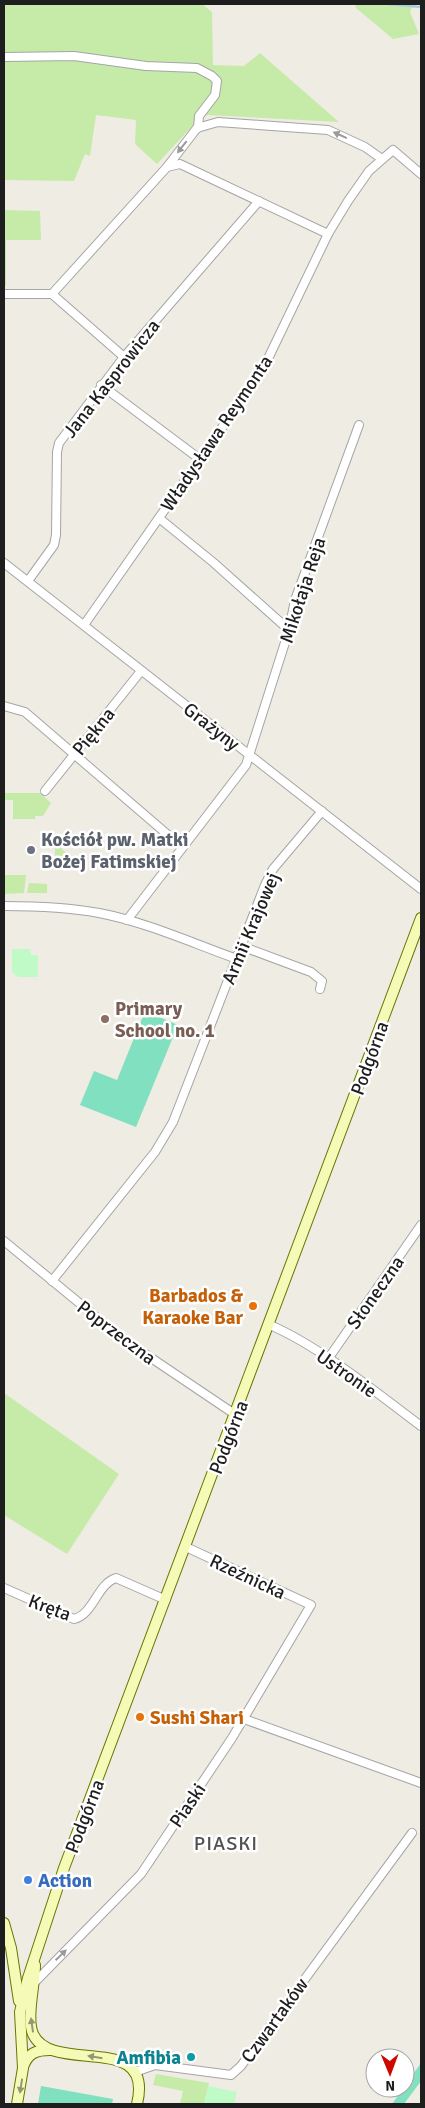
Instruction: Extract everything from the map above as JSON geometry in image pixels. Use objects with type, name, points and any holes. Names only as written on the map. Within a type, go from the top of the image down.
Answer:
[{"type":"main road","name":"Podgórna","points":[[32,1984],[35,1957],[64,1868],[270,1325],[421,918]]},
{"type":"main road","points":[[4,1923],[11,1948],[20,2012],[23,2068]]},
{"type":"main road","points":[[11,1948],[32,1984],[30,2022],[32,2031],[37,2040],[51,2050]]},
{"type":"main road","points":[[20,2012],[32,1984]]},
{"type":"main road","points":[[17,2104],[23,2068],[27,2058],[32,2054],[51,2050],[120,2062],[135,2072],[139,2088],[137,2104]]},
{"type":"street","points":[[4,57],[74,56],[146,66],[198,68],[217,81],[215,95],[199,116],[198,128],[167,167],[52,294]]},
{"type":"street","points":[[198,128],[218,122],[328,130],[365,147],[382,159],[393,150],[421,174]]},
{"type":"street","name":"Władysława Reymonta","points":[[84,625],[263,369],[328,234],[369,171],[382,159]]},
{"type":"street","points":[[167,167],[180,164],[328,234]]},
{"type":"street","name":"Jana Kasprowicza","points":[[28,581],[54,545],[56,534],[57,452],[59,443],[124,357],[259,201]]},
{"type":"street","points":[[4,294],[52,294],[124,357]]},
{"type":"street","points":[[101,385],[200,460]]},
{"type":"street","name":"Mikołaja Reja","points":[[126,920],[246,765],[289,630],[295,600],[359,425]]},
{"type":"street","points":[[159,518],[214,562],[289,630]]},
{"type":"street","name":"Grażyny","points":[[4,562],[421,889]]},
{"type":"street","name":"Piękna","points":[[45,791],[141,671]]},
{"type":"street","points":[[4,706],[25,712],[76,753],[182,847]]},
{"type":"street","name":"Armii Krajowej","points":[[52,1281],[155,1152],[173,1122],[265,885],[274,869],[322,811]]},
{"type":"street","points":[[4,906],[47,906],[99,913],[126,920],[236,959]]},
{"type":"street","points":[[241,946],[311,972],[322,981],[320,989]]},
{"type":"street","name":"Słoneczna","points":[[328,1359],[421,1225]]},
{"type":"street","name":"Poprzeczna","points":[[4,1241],[123,1339],[236,1415]]},
{"type":"street","name":"Ustronie","points":[[270,1325],[288,1333],[328,1359],[421,1426]]},
{"type":"street","name":"Rzeźnicka","points":[[186,1547],[311,1605]]},
{"type":"street","name":"Kręta","points":[[4,1588],[74,1619],[81,1616],[109,1582],[116,1578],[166,1600]]},
{"type":"street","name":"Piaski","points":[[32,1984],[141,1874],[244,1719],[311,1605]]},
{"type":"street","points":[[244,1719],[421,1783]]},
{"type":"street","name":"Czwartaków","points":[[135,2072],[155,2065],[231,2074],[240,2066],[412,1833]]},
{"type":"green space","points":[[4,4],[202,4],[212,12],[213,65],[244,66],[260,53],[339,122],[207,115],[197,121],[157,164],[135,144],[136,120],[96,115],[90,156],[85,154],[74,181],[4,180]]},
{"type":"green space","points":[[355,4],[413,4],[410,12],[419,34],[393,39],[356,8]]},
{"type":"green space","points":[[4,210],[40,211],[41,240],[6,240],[6,286],[4,286]]},
{"type":"green space","points":[[4,793],[40,793],[51,803],[43,816],[35,816],[35,819],[13,819],[13,800],[4,800]]},
{"type":"green space","points":[[58,845],[69,856],[69,861],[58,871],[55,870],[55,846]]},
{"type":"green space","points":[[4,875],[26,875],[24,893],[4,894]]},
{"type":"green space","points":[[29,883],[47,884],[47,893],[27,893]]},
{"type":"green space","points":[[12,949],[30,949],[31,955],[38,955],[38,977],[18,977],[12,972]]},
{"type":"green space","points":[[145,1011],[178,1025],[136,1127],[80,1105],[94,1071],[117,1080]]},
{"type":"green space","points":[[4,1393],[119,1474],[67,1554],[4,1515]]},
{"type":"green space","points":[[421,2063],[421,2081],[415,2089],[415,2071]]},
{"type":"green space","points":[[156,2074],[209,2083],[204,2104],[180,2104],[183,2091],[153,2085]]},
{"type":"green space","points":[[41,2086],[113,2099],[112,2104],[38,2104]]},
{"type":"green space","points":[[208,2086],[237,2092],[234,2104],[204,2104]]},
{"type":"green space","points":[[396,2098],[408,2098],[404,2104],[392,2104]]},
{"type":"waterway","points":[[388,4],[421,7]]},
{"type":"place","name":"Kościół pw. Matki Bożej Fatimskiej","points":[[31,850]]},
{"type":"place","name":"Primary School no. 1","points":[[105,1019]]},
{"type":"place","name":"Barbados & Karaoke Bar","points":[[253,1306]]},
{"type":"place","name":"Sushi Shari","points":[[140,1717]]},
{"type":"place","name":"Action","points":[[28,1880]]},
{"type":"place","name":"Amfibia","points":[[191,2057]]},
{"type":"district","name":"PIASKI","points":[[226,1843]]}]
